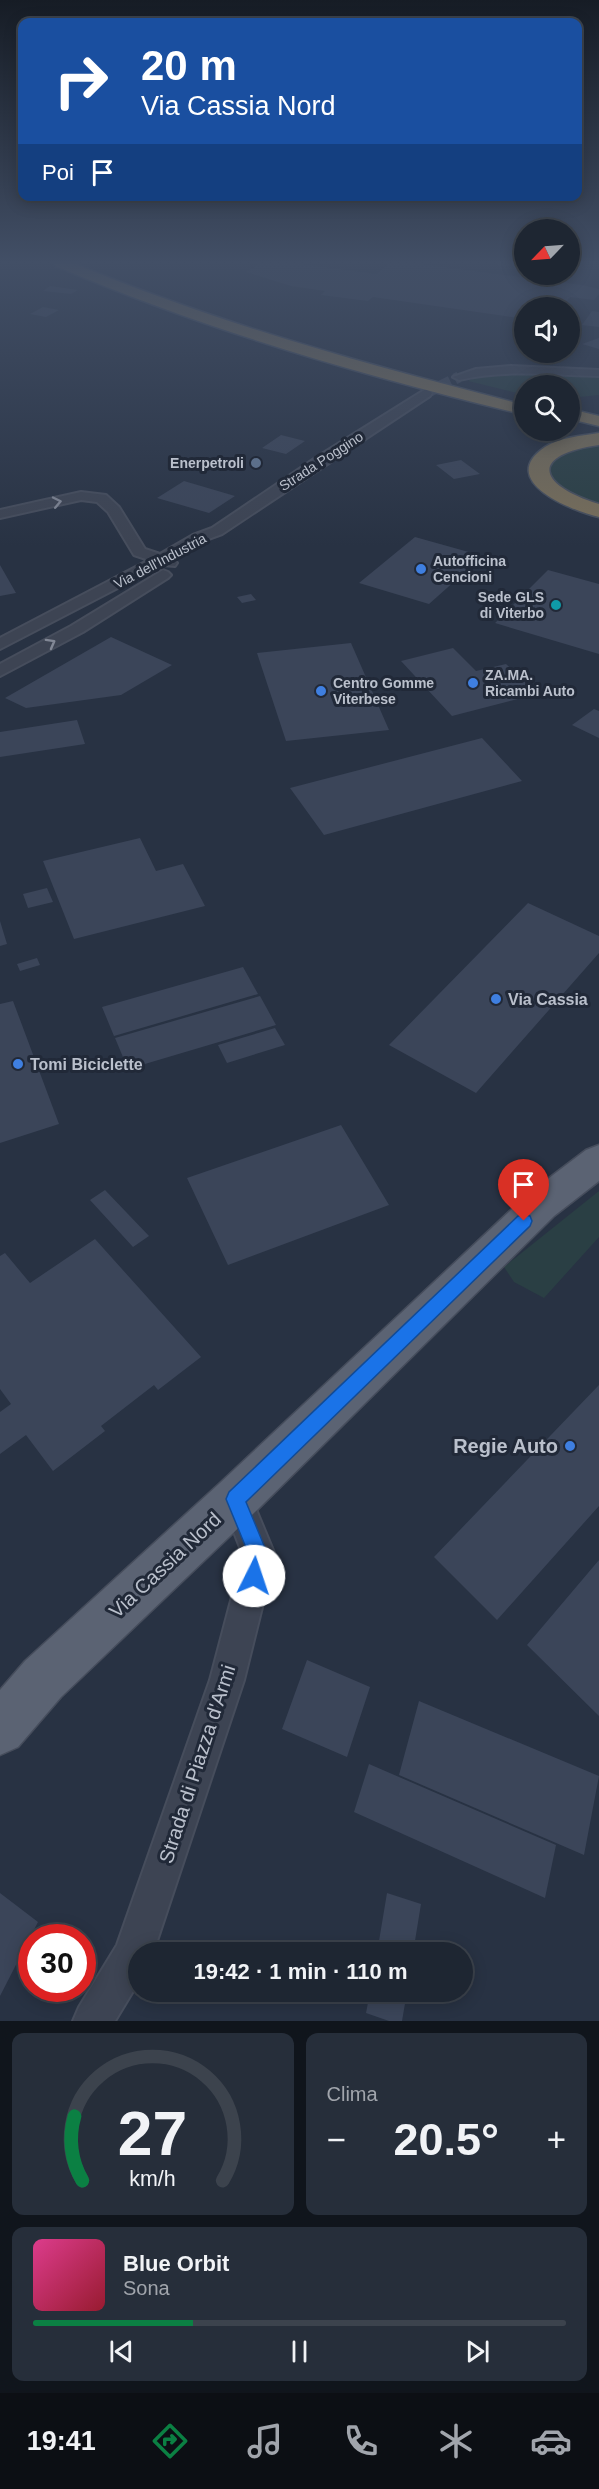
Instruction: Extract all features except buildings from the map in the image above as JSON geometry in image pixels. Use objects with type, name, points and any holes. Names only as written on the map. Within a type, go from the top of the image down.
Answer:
[{"type":"highway","points":[[327,357],[420,388],[514,409]]},
{"type":"highway","points":[[356,357],[391,368],[464,382],[514,397]]},
{"type":"highway","points":[[580,409],[599,421]]},
{"type":"highway","points":[[580,423],[599,428]]},
{"type":"highway","points":[[599,439],[575,442],[550,451],[538,467],[538,473],[544,484],[566,500],[599,511]]},
{"type":"highway","points":[[550,451],[554,441]]},
{"type":"main road","name":"Via Cassia Nord","points":[[0,1729],[43,1679],[236,1499],[541,1205],[599,1160]]},
{"type":"street","points":[[464,382],[500,369],[599,373]]},
{"type":"street","name":"Strada Poggino","points":[[217,531],[322,460],[420,388]]},
{"type":"street","points":[[0,514],[81,496],[101,498],[114,510],[139,552],[177,565]]},
{"type":"street","name":"Via dell'Industria","points":[[0,644],[161,560],[198,538],[217,531]]},
{"type":"street","name":"Via dell'Industria","points":[[0,671],[77,628],[177,565],[209,542],[217,531]]},
{"type":"street","name":"Strada di Piazza d'Armi","points":[[93,2021],[133,1955],[227,1680],[259,1555],[236,1499]]},
{"type":"green space","points":[[502,374],[534,375],[514,375],[514,392],[468,381],[477,376]]},
{"type":"green space","points":[[580,376],[599,377],[599,395],[580,397]]},
{"type":"green space","points":[[599,441],[599,507],[573,498],[549,478],[549,462],[552,457]]},
{"type":"green space","points":[[599,1191],[599,1237],[544,1298],[514,1282],[504,1267]]},
{"type":"tunnel","points":[[426,393],[459,377]]},
{"type":"place","name":"Enerpetroli","points":[[256,463]]},
{"type":"place","name":"Autofficina Cencioni","points":[[421,569]]},
{"type":"place","name":"Sede GLS di Viterbo","points":[[556,605]]},
{"type":"place","name":"ZA.MA. Ricambi Auto","points":[[473,683]]},
{"type":"place","name":"Centro Gomme Viterbese","points":[[321,691]]},
{"type":"place","name":"Via Cassia","points":[[496,999]]},
{"type":"place","name":"Tomi Biciclette","points":[[18,1064]]},
{"type":"place","name":"Regie Auto","points":[[570,1446]]},
{"type":"route","points":[[254,1576],[259,1555],[236,1499],[524,1221]]}]
